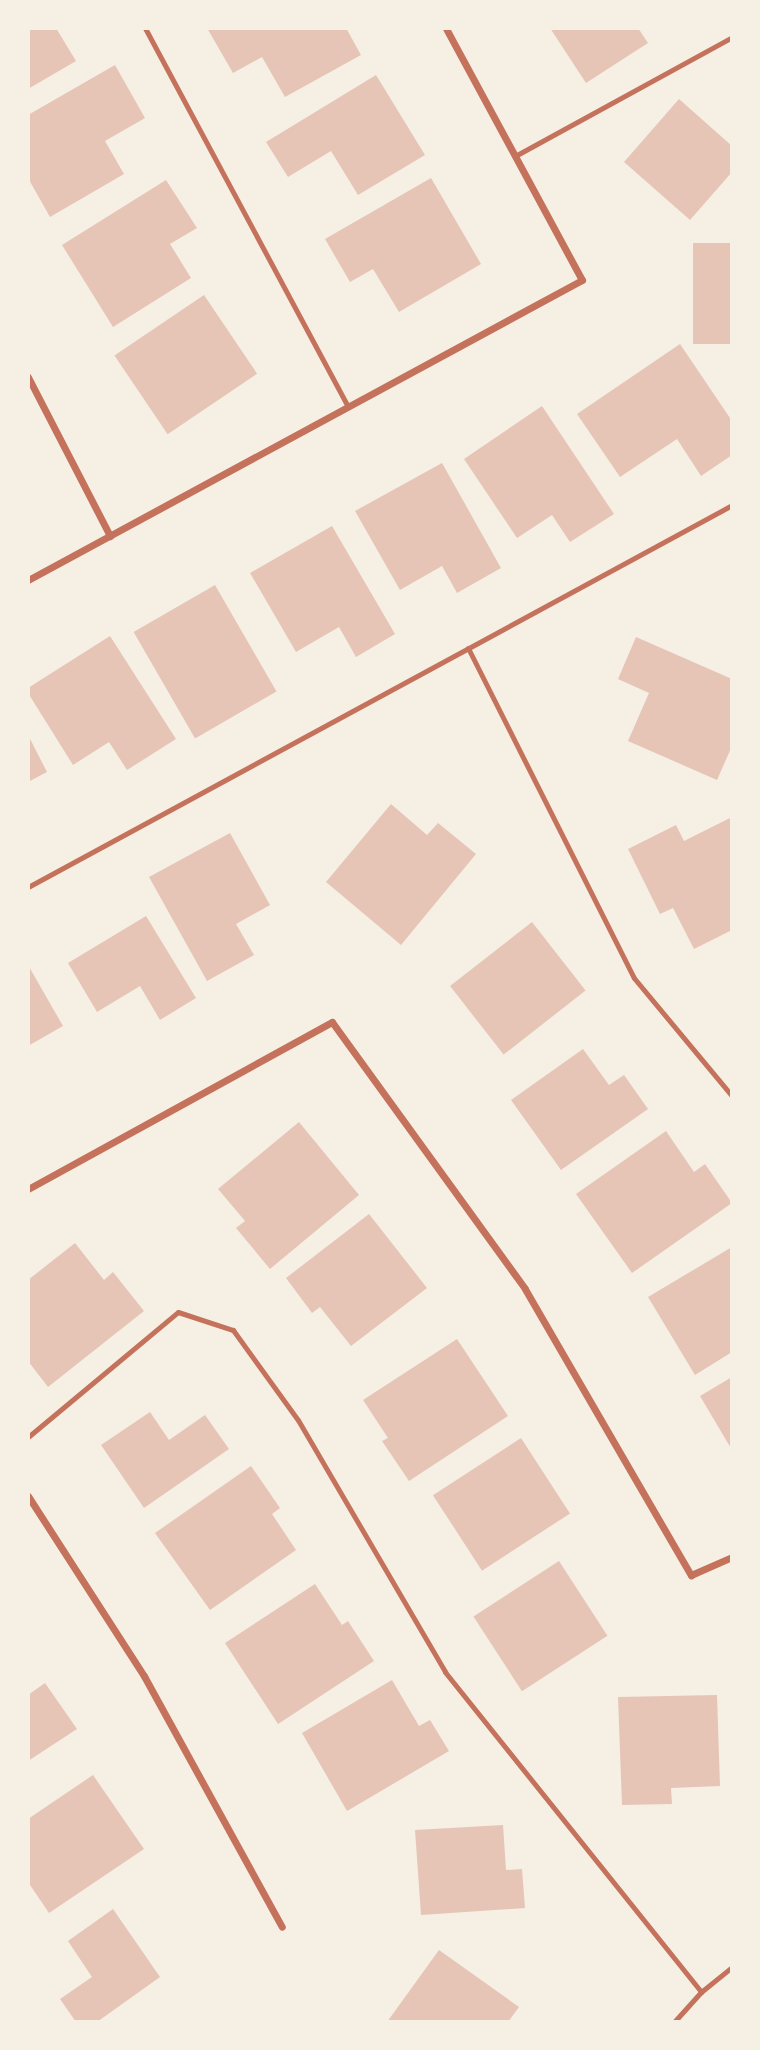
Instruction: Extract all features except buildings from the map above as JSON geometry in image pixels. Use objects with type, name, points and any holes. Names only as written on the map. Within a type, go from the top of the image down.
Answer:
[{"type":"street","points":[[28,580],[582,280],[446,28]]},
{"type":"street","points":[[28,377],[110,536]]},
{"type":"street","points":[[28,1189],[331,1022],[525,1289],[691,1575],[732,1557]]},
{"type":"street","points":[[28,1496],[144,1676],[282,1927]]},
{"type":"lane","points":[[145,28],[348,407]]},
{"type":"lane","points":[[515,156],[732,37]]},
{"type":"lane","points":[[28,887],[732,505]]},
{"type":"lane","points":[[468,648],[634,978],[732,1096]]},
{"type":"lane","points":[[28,1437],[178,1312],[233,1330],[298,1420],[445,1672],[701,1992]]},
{"type":"lane","points":[[674,2022],[701,1992],[732,1967]]}]
